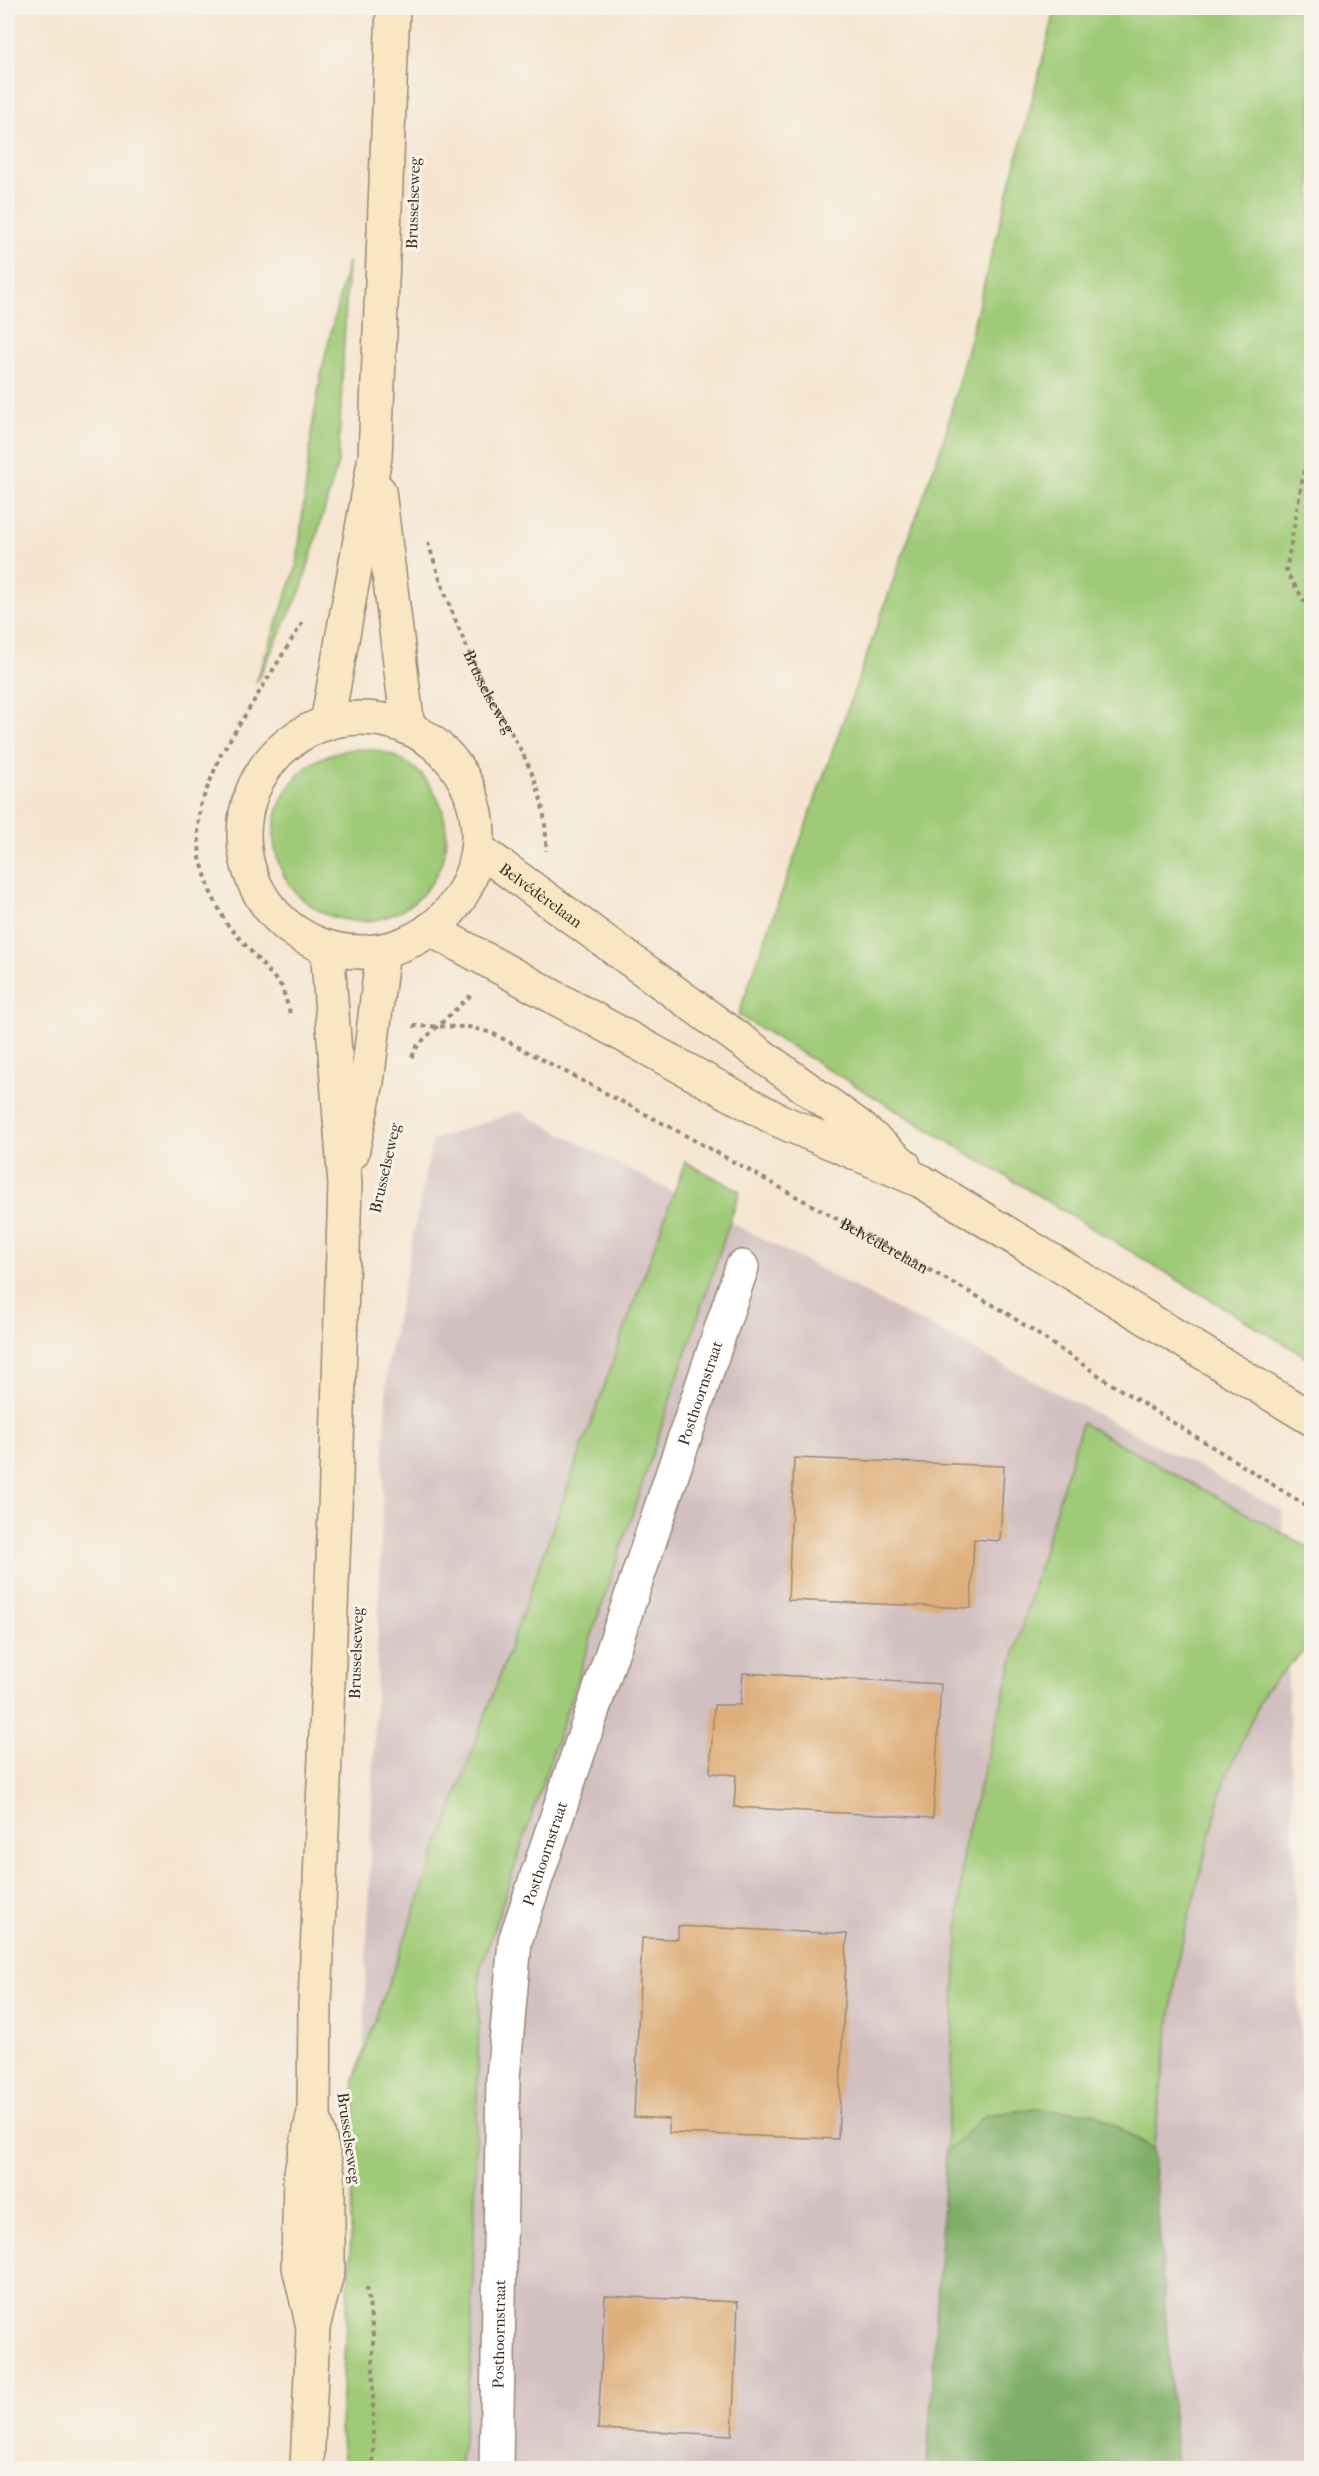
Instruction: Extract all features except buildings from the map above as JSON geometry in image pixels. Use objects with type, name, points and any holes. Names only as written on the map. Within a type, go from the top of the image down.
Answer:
[{"type":"main road","name":"Brusselseweg","points":[[327,723],[375,457],[393,8]]},
{"type":"main road","name":"Brusselseweg","points":[[375,457],[408,728]]},
{"type":"main road","points":[[368,718],[408,728],[439,747],[463,777],[476,811],[478,849],[463,894],[443,919],[430,929],[408,942],[383,950],[345,951],[327,946],[289,928],[274,913],[252,877],[244,835],[249,804],[261,774],[289,743],[307,731],[327,723],[368,718]]},
{"type":"main road","name":"Belvédèrelaan","points":[[478,849],[860,1127],[921,1180]]},
{"type":"main road","name":"Belvédèrelaan","points":[[430,929],[778,1120],[921,1180],[1311,1419]]},
{"type":"main road","name":"Brusselseweg","points":[[307,2469],[313,2327],[328,2270],[328,2174],[314,2112],[315,2005],[336,1498],[345,1185],[335,1078],[327,946]]},
{"type":"main road","name":"Brusselseweg","points":[[345,1185],[367,1082],[383,950]]},
{"type":"street","name":"Posthoornstraat","points":[[496,2469],[503,2078],[515,1941],[742,1267]]},
{"type":"path","points":[[1311,426],[1286,571],[1311,614]]},
{"type":"path","name":"Brusselseweg","points":[[424,531],[440,584],[459,632],[482,681],[533,772],[544,808],[547,833],[546,858],[539,892]]},
{"type":"path","points":[[292,1022],[282,987],[225,923],[210,891],[200,858],[198,828],[200,806],[221,754],[307,615]]},
{"type":"path","points":[[410,1062],[418,1045],[463,1004],[494,966]]},
{"type":"path","name":"Belvédèrelaan","points":[[437,1027],[469,1028],[492,1033],[693,1140],[1002,1310],[1113,1385],[1311,1509]]},
{"type":"path","points":[[366,2283],[373,2335],[373,2469]]},
{"type":"shaded area","points":[[518,1111],[1282,1511],[1311,2340],[1311,2468],[349,2468],[387,1368],[432,1140]]},
{"type":"green space","points":[[1056,8],[1311,8],[1311,1360],[738,1015],[943,442]]},
{"type":"green space","points":[[348,261],[338,463],[301,590],[256,683],[297,565],[312,428],[323,365]]},
{"type":"green space","points":[[360,749],[377,750],[393,755],[408,763],[421,774],[432,787],[440,802],[445,818],[445,852],[440,868],[432,883],[421,896],[408,907],[393,915],[377,920],[360,921],[343,920],[327,915],[312,907],[299,896],[288,883],[280,868],[275,852],[274,835],[275,818],[280,802],[288,787],[299,774],[312,763],[327,755],[343,750]]},
{"type":"green space","points":[[685,1162],[740,1191],[480,1970],[471,2359],[460,2468],[347,2468],[343,2461],[340,2427],[351,2237],[354,2079]]},
{"type":"green space","points":[[1082,1423],[1311,1549],[1311,1643],[1265,1690],[1225,1779],[1179,1954],[1153,2149],[1094,2113],[946,2152],[963,1848],[1030,1596]]},
{"type":"green space","points":[[1034,2109],[1094,2113],[1153,2149],[1177,2468],[927,2468],[946,2152],[985,2115]]}]
